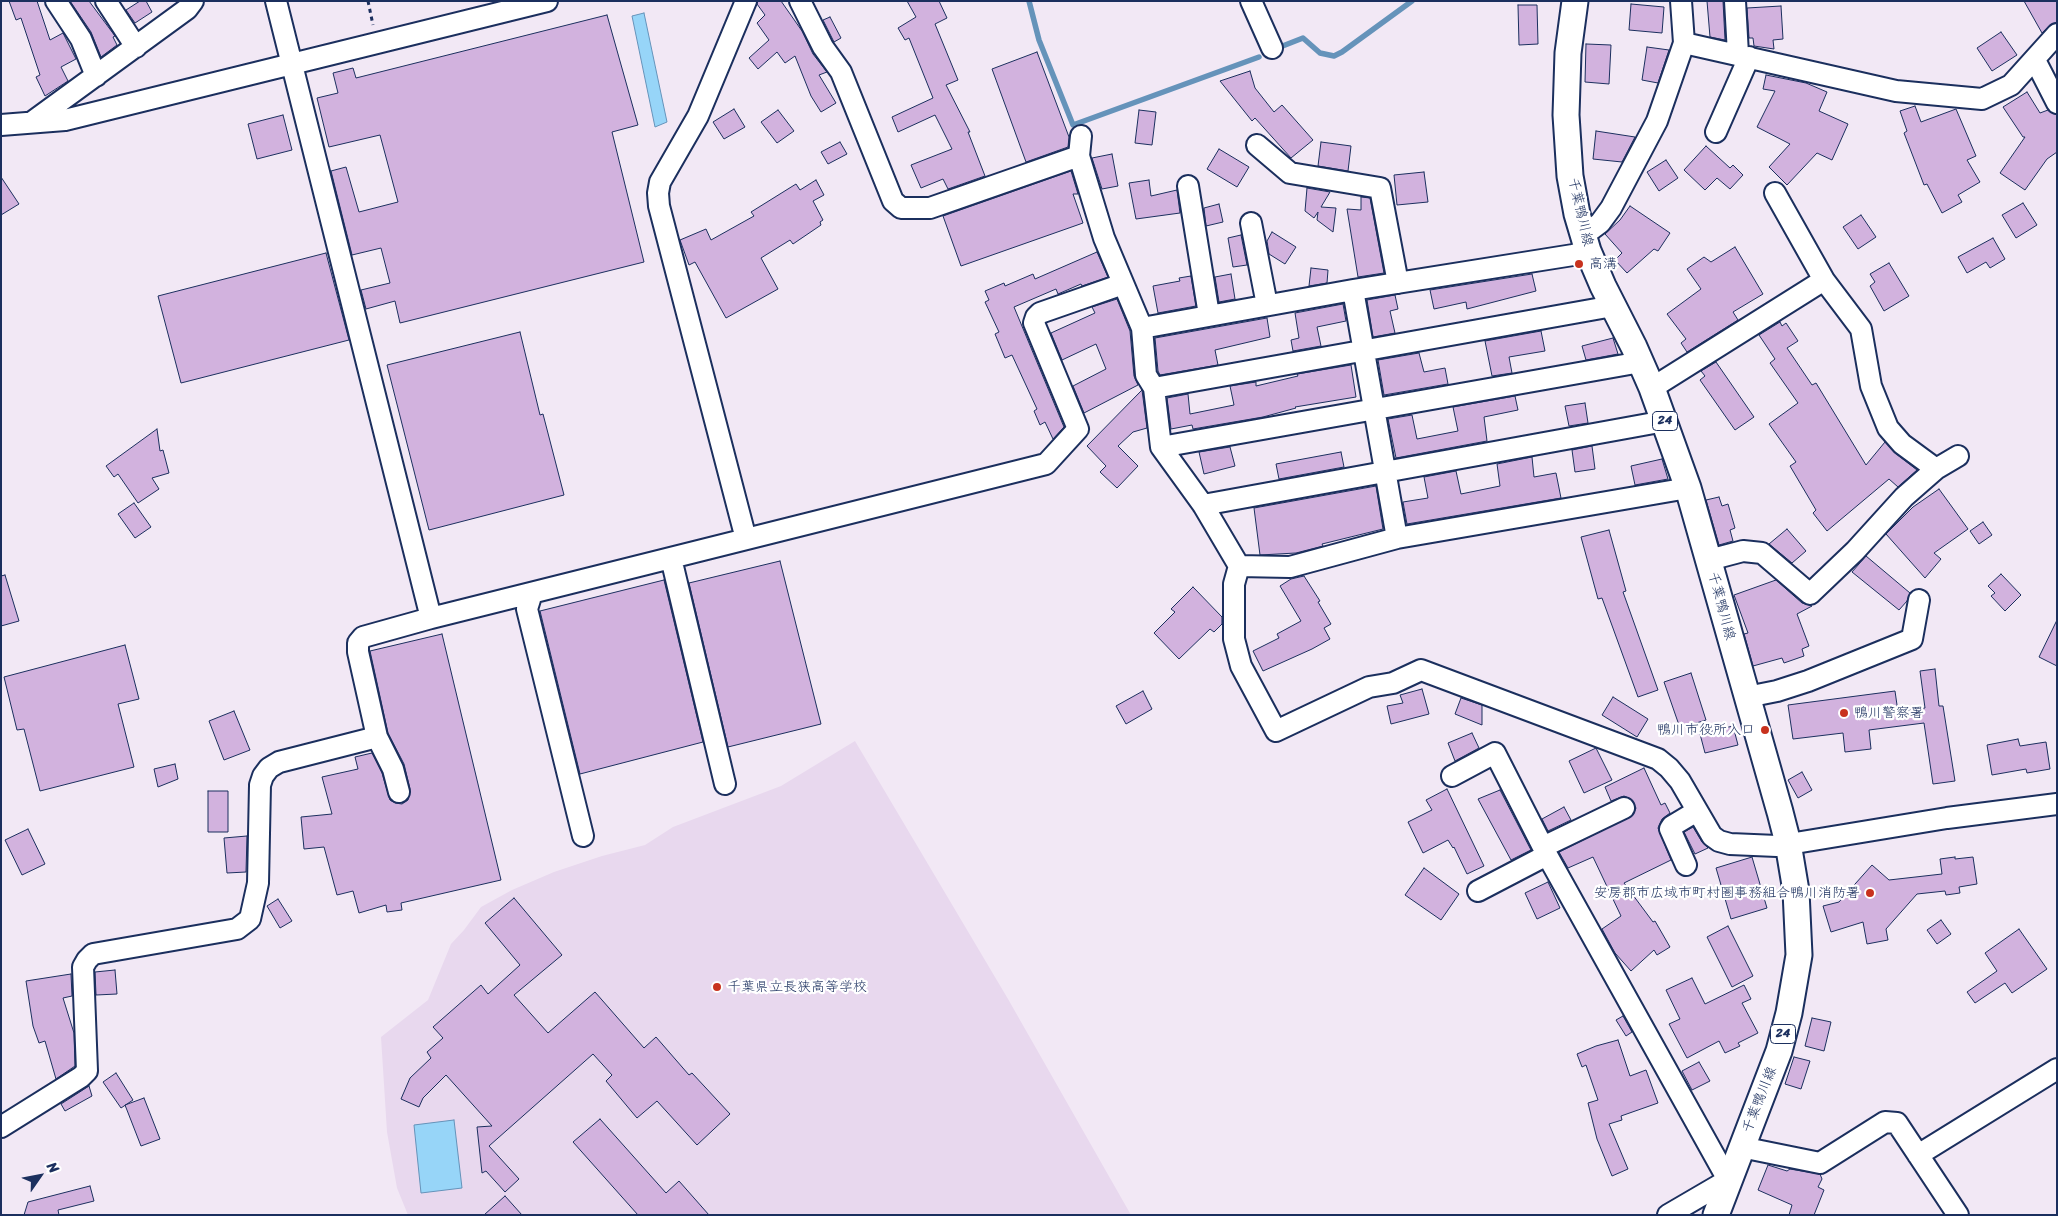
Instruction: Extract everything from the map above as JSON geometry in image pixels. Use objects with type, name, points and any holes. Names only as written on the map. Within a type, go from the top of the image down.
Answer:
[{"type":"main road","name":"千葉鴨川線","points":[[1575,1],[1569,43],[1566,115],[1570,176],[1577,214],[1585,241],[1613,306],[1652,388],[1688,488],[1788,843],[1796,891],[1799,932],[1797,975],[1779,1051],[1716,1215]]},
{"type":"street","points":[[56,1],[81,39],[96,76]]},
{"type":"street","points":[[106,1],[136,47]]},
{"type":"street","points":[[32,122],[187,9],[193,1]]},
{"type":"street","points":[[276,1],[431,618]]},
{"type":"street","points":[[1,125],[65,120],[547,1]]},
{"type":"street","points":[[746,1],[698,116],[660,182],[658,193],[659,206],[746,539]]},
{"type":"street","points":[[800,1],[823,47],[841,72],[893,201],[900,208],[930,208],[1079,156]]},
{"type":"street","points":[[1251,1],[1272,48]]},
{"type":"street","points":[[1142,328],[1398,283],[1585,241],[1592,229],[1600,223],[1611,208],[1657,121],[1684,43],[1681,1]]},
{"type":"street","points":[[1716,132],[1744,56],[1734,1]]},
{"type":"street","points":[[1684,43],[1896,91],[1982,99],[2011,85],[2057,34]]},
{"type":"street","points":[[2035,60],[2057,103]]},
{"type":"street","points":[[1081,136],[1079,156],[1104,238],[1142,328],[1146,375],[1154,388],[1161,447],[1203,505],[1239,566]]},
{"type":"street","points":[[1257,145],[1290,173],[1380,188],[1398,283]]},
{"type":"street","points":[[1188,186],[1208,315]]},
{"type":"street","points":[[1775,193],[1824,280],[1861,329],[1871,386],[1888,428],[1902,444],[1936,469]]},
{"type":"street","points":[[1250,224],[1267,305]]},
{"type":"street","points":[[1652,388],[1824,280]]},
{"type":"street","points":[[399,792],[393,769],[377,737],[358,652],[358,643],[363,637],[431,618],[1046,464],[1078,430],[1034,323],[1036,316],[1123,284]]},
{"type":"street","points":[[1353,290],[1396,538]]},
{"type":"street","points":[[1154,388],[1613,306]]},
{"type":"street","points":[[1161,447],[1641,362]]},
{"type":"street","points":[[1203,505],[1665,421]]},
{"type":"street","points":[[1709,560],[1743,551],[1762,553],[1810,594],[1855,551],[1904,497],[1936,469],[1958,456]]},
{"type":"street","points":[[1239,566],[1290,567],[1396,538],[1688,488]]},
{"type":"street","points":[[671,558],[725,784]]},
{"type":"street","points":[[1239,566],[1234,576],[1234,639],[1241,666],[1276,731],[1369,687],[1393,683],[1421,670],[1658,759],[1680,781],[1712,836],[1719,841],[1730,844],[1777,846],[1947,818],[2057,804]]},
{"type":"street","points":[[532,593],[527,609],[583,836]]},
{"type":"street","points":[[1747,697],[1777,691],[1808,681],[1912,640],[1919,600]]},
{"type":"street","points":[[1,1127],[81,1078],[88,1071],[83,967],[93,954],[237,928],[250,919],[258,883],[260,784],[262,776],[269,768],[279,762],[377,737]]},
{"type":"street","points":[[1452,776],[1495,753],[1545,851],[1728,1180],[1668,1215]]},
{"type":"street","points":[[1478,891],[1545,851],[1624,808]]},
{"type":"street","points":[[1686,864],[1670,829],[1697,811]]},
{"type":"street","points":[[1918,1155],[2057,1069]]},
{"type":"street","points":[[1741,1147],[1820,1162],[1885,1122],[1897,1123],[1958,1215]]},
{"type":"path","points":[[368,1],[378,43]]},
{"type":"shaded area","name":"千葉県立長狭高等学校","points":[[855,741],[1008,999],[1131,1215],[408,1215],[397,1188],[387,1132],[381,1037],[428,1000],[451,944],[481,907],[512,890],[554,872],[602,856],[645,845],[673,827],[781,786]]},
{"type":"water","points":[[644,13],[667,122],[655,127],[632,16]]},
{"type":"water","points":[[454,1120],[462,1188],[421,1193],[414,1125]]},
{"type":"building","points":[[9,1],[37,1],[50,40],[63,33],[76,59],[61,67],[68,81],[45,96],[36,77],[40,75],[21,18],[16,20]]},
{"type":"building","points":[[70,1],[89,1],[115,36],[113,37],[117,45],[101,57],[91,32]]},
{"type":"building","points":[[140,1],[146,1],[152,12],[135,23],[126,10]]},
{"type":"building","points":[[758,1],[781,1],[802,31],[813,54],[827,72],[819,75],[836,103],[821,112],[811,96],[795,56],[785,63],[777,52],[758,69],[749,58],[769,40],[757,23],[765,15],[757,4]]},
{"type":"building","points":[[907,1],[939,1],[947,18],[935,24],[958,80],[946,85],[970,132],[968,132],[985,176],[948,189],[943,179],[921,188],[911,165],[952,149],[935,115],[898,132],[892,117],[933,98],[909,38],[905,40],[898,28],[916,17]]},
{"type":"building","points":[[1707,1],[1723,1],[1725,40],[1710,37]]},
{"type":"building","points":[[2024,1],[2057,1],[2057,22],[2049,26],[2042,33]]},
{"type":"building","points":[[1631,4],[1664,7],[1662,33],[1629,30]]},
{"type":"building","points":[[1518,5],[1537,5],[1538,44],[1519,45]]},
{"type":"building","points":[[1781,6],[1783,39],[1773,40],[1774,49],[1754,46],[1753,38],[1749,38],[1747,8]]},
{"type":"building","points":[[607,15],[638,125],[612,132],[644,262],[400,323],[395,301],[366,309],[361,290],[390,283],[381,248],[352,255],[331,171],[346,167],[359,212],[398,202],[380,135],[329,147],[317,98],[338,93],[333,73],[353,68],[356,78]]},
{"type":"building","points":[[830,17],[841,38],[834,42],[823,20]]},
{"type":"building","points":[[2001,32],[2017,55],[1992,71],[1977,48]]},
{"type":"building","points":[[1586,44],[1611,45],[1609,84],[1585,82]]},
{"type":"building","points":[[1647,47],[1669,50],[1658,83],[1642,80]]},
{"type":"building","points":[[1037,52],[1069,137],[1068,147],[1026,162],[992,69]]},
{"type":"building","points":[[1250,71],[1255,88],[1274,112],[1282,105],[1313,140],[1291,158],[1255,118],[1252,121],[1220,81]]},
{"type":"building","points":[[1766,75],[1806,83],[1827,92],[1819,111],[1848,124],[1832,160],[1817,153],[1787,185],[1769,167],[1790,144],[1757,127],[1775,91],[1763,89]]},
{"type":"building","points":[[2027,92],[2040,113],[2048,110],[2057,115],[2057,152],[2047,159],[2025,190],[2000,173],[2025,137],[2023,137],[2003,107]]},
{"type":"building","points":[[1915,106],[1921,122],[1956,109],[1976,156],[1967,160],[1980,182],[1958,195],[1962,202],[1942,213],[1927,184],[1924,185],[1904,133],[1907,131],[1900,111]]},
{"type":"building","points":[[734,109],[745,127],[724,139],[713,122]]},
{"type":"building","points":[[778,110],[794,131],[777,143],[761,122]]},
{"type":"building","points":[[1139,110],[1156,112],[1152,145],[1135,143]]},
{"type":"building","points":[[283,115],[292,150],[257,159],[248,124]]},
{"type":"building","points":[[1596,131],[1635,137],[1622,162],[1593,159]]},
{"type":"building","points":[[840,142],[847,154],[828,164],[821,152]]},
{"type":"building","points":[[1321,142],[1351,146],[1348,171],[1318,166]]},
{"type":"building","points":[[1706,146],[1730,168],[1733,165],[1743,175],[1730,189],[1717,178],[1705,190],[1684,170]]},
{"type":"building","points":[[1219,149],[1249,167],[1237,187],[1207,169]]},
{"type":"building","points":[[1112,154],[1118,186],[1102,189],[1092,158]]},
{"type":"building","points":[[1666,160],[1678,178],[1659,191],[1647,172]]},
{"type":"building","points":[[1071,171],[1078,194],[1073,194],[1083,223],[961,266],[943,216]]},
{"type":"building","points":[[1424,172],[1428,202],[1397,205],[1394,175]]},
{"type":"building","points":[[1,177],[19,204],[1,215]]},
{"type":"building","points":[[816,180],[824,195],[813,201],[823,220],[820,222],[821,225],[793,244],[790,240],[761,258],[778,289],[726,318],[695,262],[689,265],[680,240],[706,229],[711,240],[754,216],[751,212],[796,184],[800,190]]},
{"type":"building","points":[[1149,180],[1151,196],[1177,190],[1180,213],[1136,219],[1129,183]]},
{"type":"building","points":[[1307,188],[1330,192],[1321,207],[1336,208],[1333,232],[1317,220],[1318,212],[1314,218],[1305,211]]},
{"type":"building","points":[[1361,197],[1370,198],[1384,273],[1358,277],[1347,209],[1361,210]]},
{"type":"building","points":[[2023,203],[2037,225],[2016,238],[2002,215]]},
{"type":"building","points":[[1219,204],[1223,222],[1206,226],[1204,208]]},
{"type":"building","points":[[1630,206],[1670,233],[1658,251],[1654,249],[1627,273],[1615,260],[1622,253],[1605,234],[1620,220]]},
{"type":"building","points":[[1861,215],[1876,237],[1858,249],[1843,227]]},
{"type":"building","points":[[1272,232],[1296,247],[1285,264],[1269,254],[1267,241]]},
{"type":"building","points":[[1241,235],[1247,265],[1233,267],[1228,238]]},
{"type":"building","points":[[1993,238],[2005,259],[1990,268],[1986,262],[1967,273],[1958,257]]},
{"type":"building","points":[[1735,247],[1763,294],[1733,312],[1738,320],[1687,352],[1681,343],[1686,339],[1667,314],[1701,289],[1687,269],[1704,257],[1711,262]]},
{"type":"building","points":[[1097,252],[1108,277],[1082,286],[1081,284],[1058,294],[1056,289],[1014,307],[1064,427],[1053,439],[1045,422],[1040,425],[1034,411],[1037,409],[1012,355],[1005,358],[995,334],[999,332],[985,302],[989,300],[985,291],[1004,283],[1005,286],[1033,274],[1035,279]]},
{"type":"building","points":[[326,253],[349,340],[181,383],[158,296]]},
{"type":"building","points":[[1889,263],[1909,296],[1884,311],[1870,286],[1875,282],[1870,274]]},
{"type":"building","points":[[1311,268],[1328,270],[1327,283],[1309,286]]},
{"type":"building","points":[[1231,274],[1235,299],[1219,302],[1215,277]]},
{"type":"building","points":[[1532,274],[1536,291],[1467,309],[1466,302],[1434,309],[1430,290]]},
{"type":"building","points":[[1191,276],[1196,306],[1158,313],[1153,286],[1180,281],[1179,278]]},
{"type":"building","points":[[1395,295],[1398,309],[1390,311],[1395,333],[1373,337],[1367,300]]},
{"type":"building","points":[[1117,299],[1130,331],[1134,376],[1138,385],[1084,413],[1073,386],[1106,369],[1096,344],[1062,360],[1051,333],[1095,313],[1092,307]]},
{"type":"building","points":[[1343,304],[1346,321],[1317,327],[1321,346],[1293,351],[1291,340],[1299,338],[1295,313]]},
{"type":"building","points":[[1267,318],[1270,337],[1215,350],[1218,365],[1160,375],[1155,338]]},
{"type":"building","points":[[1780,322],[1782,326],[1786,323],[1798,341],[1787,348],[1812,385],[1816,383],[1866,465],[1885,442],[1895,453],[1917,470],[1898,487],[1889,479],[1827,531],[1813,513],[1816,510],[1790,466],[1796,462],[1769,424],[1798,403],[1770,363],[1775,359],[1759,335]]},
{"type":"building","points":[[1541,331],[1545,351],[1509,357],[1512,373],[1492,376],[1485,341]]},
{"type":"building","points":[[520,332],[540,415],[543,414],[564,495],[429,530],[387,365]]},
{"type":"building","points":[[1613,338],[1618,354],[1586,360],[1582,346]]},
{"type":"building","points":[[1419,353],[1424,372],[1445,368],[1448,384],[1384,395],[1378,360]]},
{"type":"building","points":[[1716,362],[1754,417],[1735,430],[1700,380],[1705,376],[1701,371]]},
{"type":"building","points":[[1351,365],[1356,397],[1295,407],[1263,417],[1193,429],[1192,425],[1171,429],[1167,398],[1188,394],[1190,414],[1234,405],[1230,386],[1256,382],[1256,386],[1298,376],[1297,374]]},
{"type":"building","points":[[1142,390],[1147,428],[1133,432],[1118,446],[1138,466],[1117,488],[1100,472],[1106,466],[1087,446]]},
{"type":"building","points":[[1515,396],[1518,410],[1484,417],[1487,441],[1396,458],[1388,419],[1412,415],[1417,439],[1458,431],[1453,407]]},
{"type":"building","points":[[1585,403],[1588,423],[1569,426],[1565,406]]},
{"type":"building","points":[[157,429],[160,451],[163,450],[169,473],[152,478],[159,489],[138,503],[118,474],[114,477],[106,466]]},
{"type":"building","points":[[1592,446],[1595,469],[1575,472],[1572,450]]},
{"type":"building","points":[[1230,447],[1235,466],[1204,474],[1199,452]]},
{"type":"building","points":[[1341,452],[1344,467],[1279,479],[1276,464]]},
{"type":"building","points":[[1532,457],[1534,477],[1556,473],[1561,498],[1407,524],[1403,502],[1428,498],[1424,477],[1456,471],[1461,494],[1500,486],[1497,464]]},
{"type":"building","points":[[1662,459],[1668,479],[1635,485],[1631,466]]},
{"type":"building","points":[[1376,486],[1383,529],[1322,544],[1323,546],[1296,553],[1260,555],[1254,508]]},
{"type":"building","points":[[1939,489],[1968,529],[1934,553],[1941,559],[1925,578],[1886,534],[1913,507]]},
{"type":"building","points":[[1719,497],[1722,506],[1728,504],[1735,528],[1730,530],[1733,541],[1719,545],[1706,500]]},
{"type":"building","points":[[134,503],[151,527],[135,538],[118,514]]},
{"type":"building","points":[[1983,522],[1992,535],[1979,544],[1970,531]]},
{"type":"building","points":[[1787,529],[1806,551],[1792,563],[1769,544]]},
{"type":"building","points":[[1609,530],[1626,591],[1623,592],[1658,690],[1638,697],[1602,598],[1598,599],[1581,537]]},
{"type":"building","points":[[1866,556],[1910,593],[1907,601],[1899,610],[1852,572]]},
{"type":"building","points":[[780,561],[821,724],[728,747],[689,583]]},
{"type":"building","points":[[2001,574],[2021,595],[2005,611],[1991,596],[1995,593],[1988,586]]},
{"type":"building","points":[[5,575],[19,621],[1,626],[1,576]]},
{"type":"building","points":[[1304,576],[1320,601],[1318,602],[1331,624],[1324,628],[1330,639],[1263,671],[1253,651],[1279,638],[1277,634],[1301,621],[1280,586],[1291,579]]},
{"type":"building","points":[[664,580],[703,742],[580,774],[540,611]]},
{"type":"building","points":[[1776,580],[1802,603],[1812,606],[1797,614],[1809,646],[1802,649],[1804,656],[1784,663],[1782,658],[1753,666],[1744,634],[1748,633],[1734,595]]},
{"type":"building","points":[[1193,587],[1222,617],[1222,624],[1214,632],[1210,629],[1179,659],[1154,633],[1175,612],[1171,609]]},
{"type":"building","points":[[2057,620],[2057,666],[2039,657]]},
{"type":"building","points":[[442,634],[501,880],[401,903],[402,910],[387,912],[386,905],[359,913],[353,891],[337,895],[324,847],[304,849],[301,817],[332,814],[322,777],[358,769],[355,757],[372,753],[382,773],[390,800],[402,804],[408,800],[410,789],[404,764],[388,733],[370,651]]},
{"type":"building","points":[[125,645],[139,699],[118,704],[134,767],[40,791],[24,729],[17,730],[4,677]]},
{"type":"building","points":[[1935,669],[1939,706],[1943,706],[1955,781],[1933,784],[1924,723],[1869,730],[1871,749],[1845,752],[1843,733],[1793,739],[1788,705],[1895,691],[1898,712],[1925,708],[1920,671]]},
{"type":"building","points":[[1691,673],[1706,720],[1680,728],[1664,682]]},
{"type":"building","points":[[1422,689],[1429,714],[1391,724],[1387,706],[1403,703],[1400,695]]},
{"type":"building","points":[[1143,691],[1152,709],[1126,724],[1116,706]]},
{"type":"building","points":[[1613,697],[1648,719],[1637,737],[1602,715]]},
{"type":"building","points":[[1461,698],[1482,705],[1482,725],[1455,714]]},
{"type":"building","points":[[234,711],[250,750],[224,760],[209,721]]},
{"type":"building","points":[[1733,726],[1738,745],[1705,753],[1700,734]]},
{"type":"building","points":[[1472,733],[1479,748],[1455,761],[1448,743]]},
{"type":"building","points":[[2018,739],[2020,746],[2046,742],[2050,769],[2027,773],[2026,769],[1992,775],[1987,745]]},
{"type":"building","points":[[1596,748],[1612,780],[1584,793],[1569,761]]},
{"type":"building","points":[[175,764],[178,779],[158,787],[154,769]]},
{"type":"building","points":[[1644,768],[1661,805],[1665,803],[1670,813],[1662,819],[1658,828],[1671,860],[1624,883],[1653,922],[1655,921],[1670,947],[1657,955],[1654,950],[1631,971],[1615,953],[1602,929],[1621,916],[1593,857],[1568,868],[1559,852],[1633,815],[1636,808],[1631,799],[1624,796],[1611,801],[1605,787]]},
{"type":"building","points":[[1802,772],[1812,790],[1798,798],[1788,780]]},
{"type":"building","points":[[1447,789],[1484,866],[1467,874],[1454,847],[1448,840],[1423,853],[1408,822],[1432,810],[1426,800]]},
{"type":"building","points":[[1500,790],[1531,850],[1511,860],[1478,799]]},
{"type":"building","points":[[208,791],[228,791],[228,832],[208,832]]},
{"type":"building","points":[[1564,807],[1571,820],[1548,831],[1542,819]]},
{"type":"building","points":[[1693,827],[1708,848],[1695,854],[1684,832]]},
{"type":"building","points":[[28,829],[45,864],[22,875],[5,840]]},
{"type":"building","points":[[247,836],[246,872],[227,873],[224,838]]},
{"type":"building","points":[[1752,857],[1767,908],[1731,919],[1716,868]]},
{"type":"building","points":[[1955,857],[1955,859],[1973,857],[1977,884],[1959,887],[1960,893],[1946,895],[1945,891],[1917,894],[1886,929],[1888,940],[1867,944],[1863,922],[1831,932],[1823,906],[1839,902],[1872,865],[1889,880],[1942,874],[1940,859]]},
{"type":"building","points":[[1424,868],[1459,894],[1441,920],[1405,895]]},
{"type":"building","points":[[1548,882],[1560,908],[1537,919],[1525,893]]},
{"type":"building","points":[[514,898],[562,955],[514,995],[548,1033],[595,992],[644,1048],[656,1037],[689,1075],[692,1073],[730,1114],[697,1145],[657,1101],[637,1118],[606,1081],[612,1075],[593,1054],[489,1146],[519,1179],[505,1192],[486,1171],[482,1173],[477,1127],[492,1126],[446,1075],[423,1098],[419,1107],[401,1099],[410,1078],[431,1058],[427,1052],[443,1038],[433,1027],[481,985],[488,994],[520,965],[485,923]]},
{"type":"building","points":[[278,899],[292,921],[280,928],[267,906]]},
{"type":"building","points":[[1941,920],[1951,934],[1937,944],[1927,930]]},
{"type":"building","points":[[1728,926],[1753,976],[1732,987],[1707,937]]},
{"type":"building","points":[[2019,929],[2047,969],[2012,993],[2005,983],[1975,1003],[1967,992],[1997,971],[1985,953]]},
{"type":"building","points":[[115,970],[117,994],[96,995],[95,972]]},
{"type":"building","points":[[71,974],[72,996],[63,998],[74,1033],[75,1066],[56,1079],[45,1041],[39,1043],[33,1026],[26,981]]},
{"type":"building","points":[[1692,978],[1705,1004],[1744,985],[1751,999],[1742,1003],[1758,1033],[1738,1043],[1740,1046],[1725,1053],[1719,1041],[1687,1058],[1669,1024],[1680,1019],[1666,990]]},
{"type":"building","points":[[1623,1016],[1632,1032],[1626,1036],[1616,1020]]},
{"type":"building","points":[[1812,1018],[1831,1022],[1824,1051],[1805,1046]]},
{"type":"building","points":[[1618,1040],[1630,1076],[1646,1070],[1658,1103],[1621,1116],[1622,1120],[1609,1124],[1628,1169],[1612,1176],[1597,1139],[1588,1103],[1598,1100],[1586,1065],[1582,1067],[1577,1054]]},
{"type":"building","points":[[1794,1057],[1810,1061],[1801,1089],[1785,1084]]},
{"type":"building","points":[[1699,1062],[1710,1081],[1692,1090],[1682,1071]]},
{"type":"building","points":[[116,1073],[133,1100],[121,1108],[103,1082]]},
{"type":"building","points":[[89,1086],[92,1096],[65,1111],[61,1104]]},
{"type":"building","points":[[144,1098],[160,1139],[141,1146],[125,1105]]},
{"type":"building","points":[[600,1119],[666,1193],[679,1181],[709,1215],[638,1215],[573,1142]]},
{"type":"building","points":[[1768,1165],[1787,1171],[1790,1169],[1820,1174],[1822,1179],[1818,1187],[1824,1190],[1814,1215],[1789,1215],[1792,1205],[1758,1190]]},
{"type":"building","points":[[90,1186],[94,1201],[58,1210],[59,1215],[24,1215],[28,1202]]},
{"type":"building","points":[[505,1196],[522,1215],[484,1215]]},
{"type":"waterway","points":[[1029,1],[1039,40],[1073,125],[1259,57]]},
{"type":"waterway","points":[[1280,47],[1303,38],[1320,53],[1334,56],[1412,1]]},
{"type":"place","name":"高溝","points":[[1579,264]]},
{"type":"place","name":"鴨川警察署","points":[[1844,713]]},
{"type":"place","name":"鴨川市役所入口","points":[[1765,730]]},
{"type":"place","name":"安房郡市広域市町村圏事務組合鴨川消防署","points":[[1870,893]]},
{"type":"place","name":"千葉県立長狭高等学校","points":[[717,987]]}]
